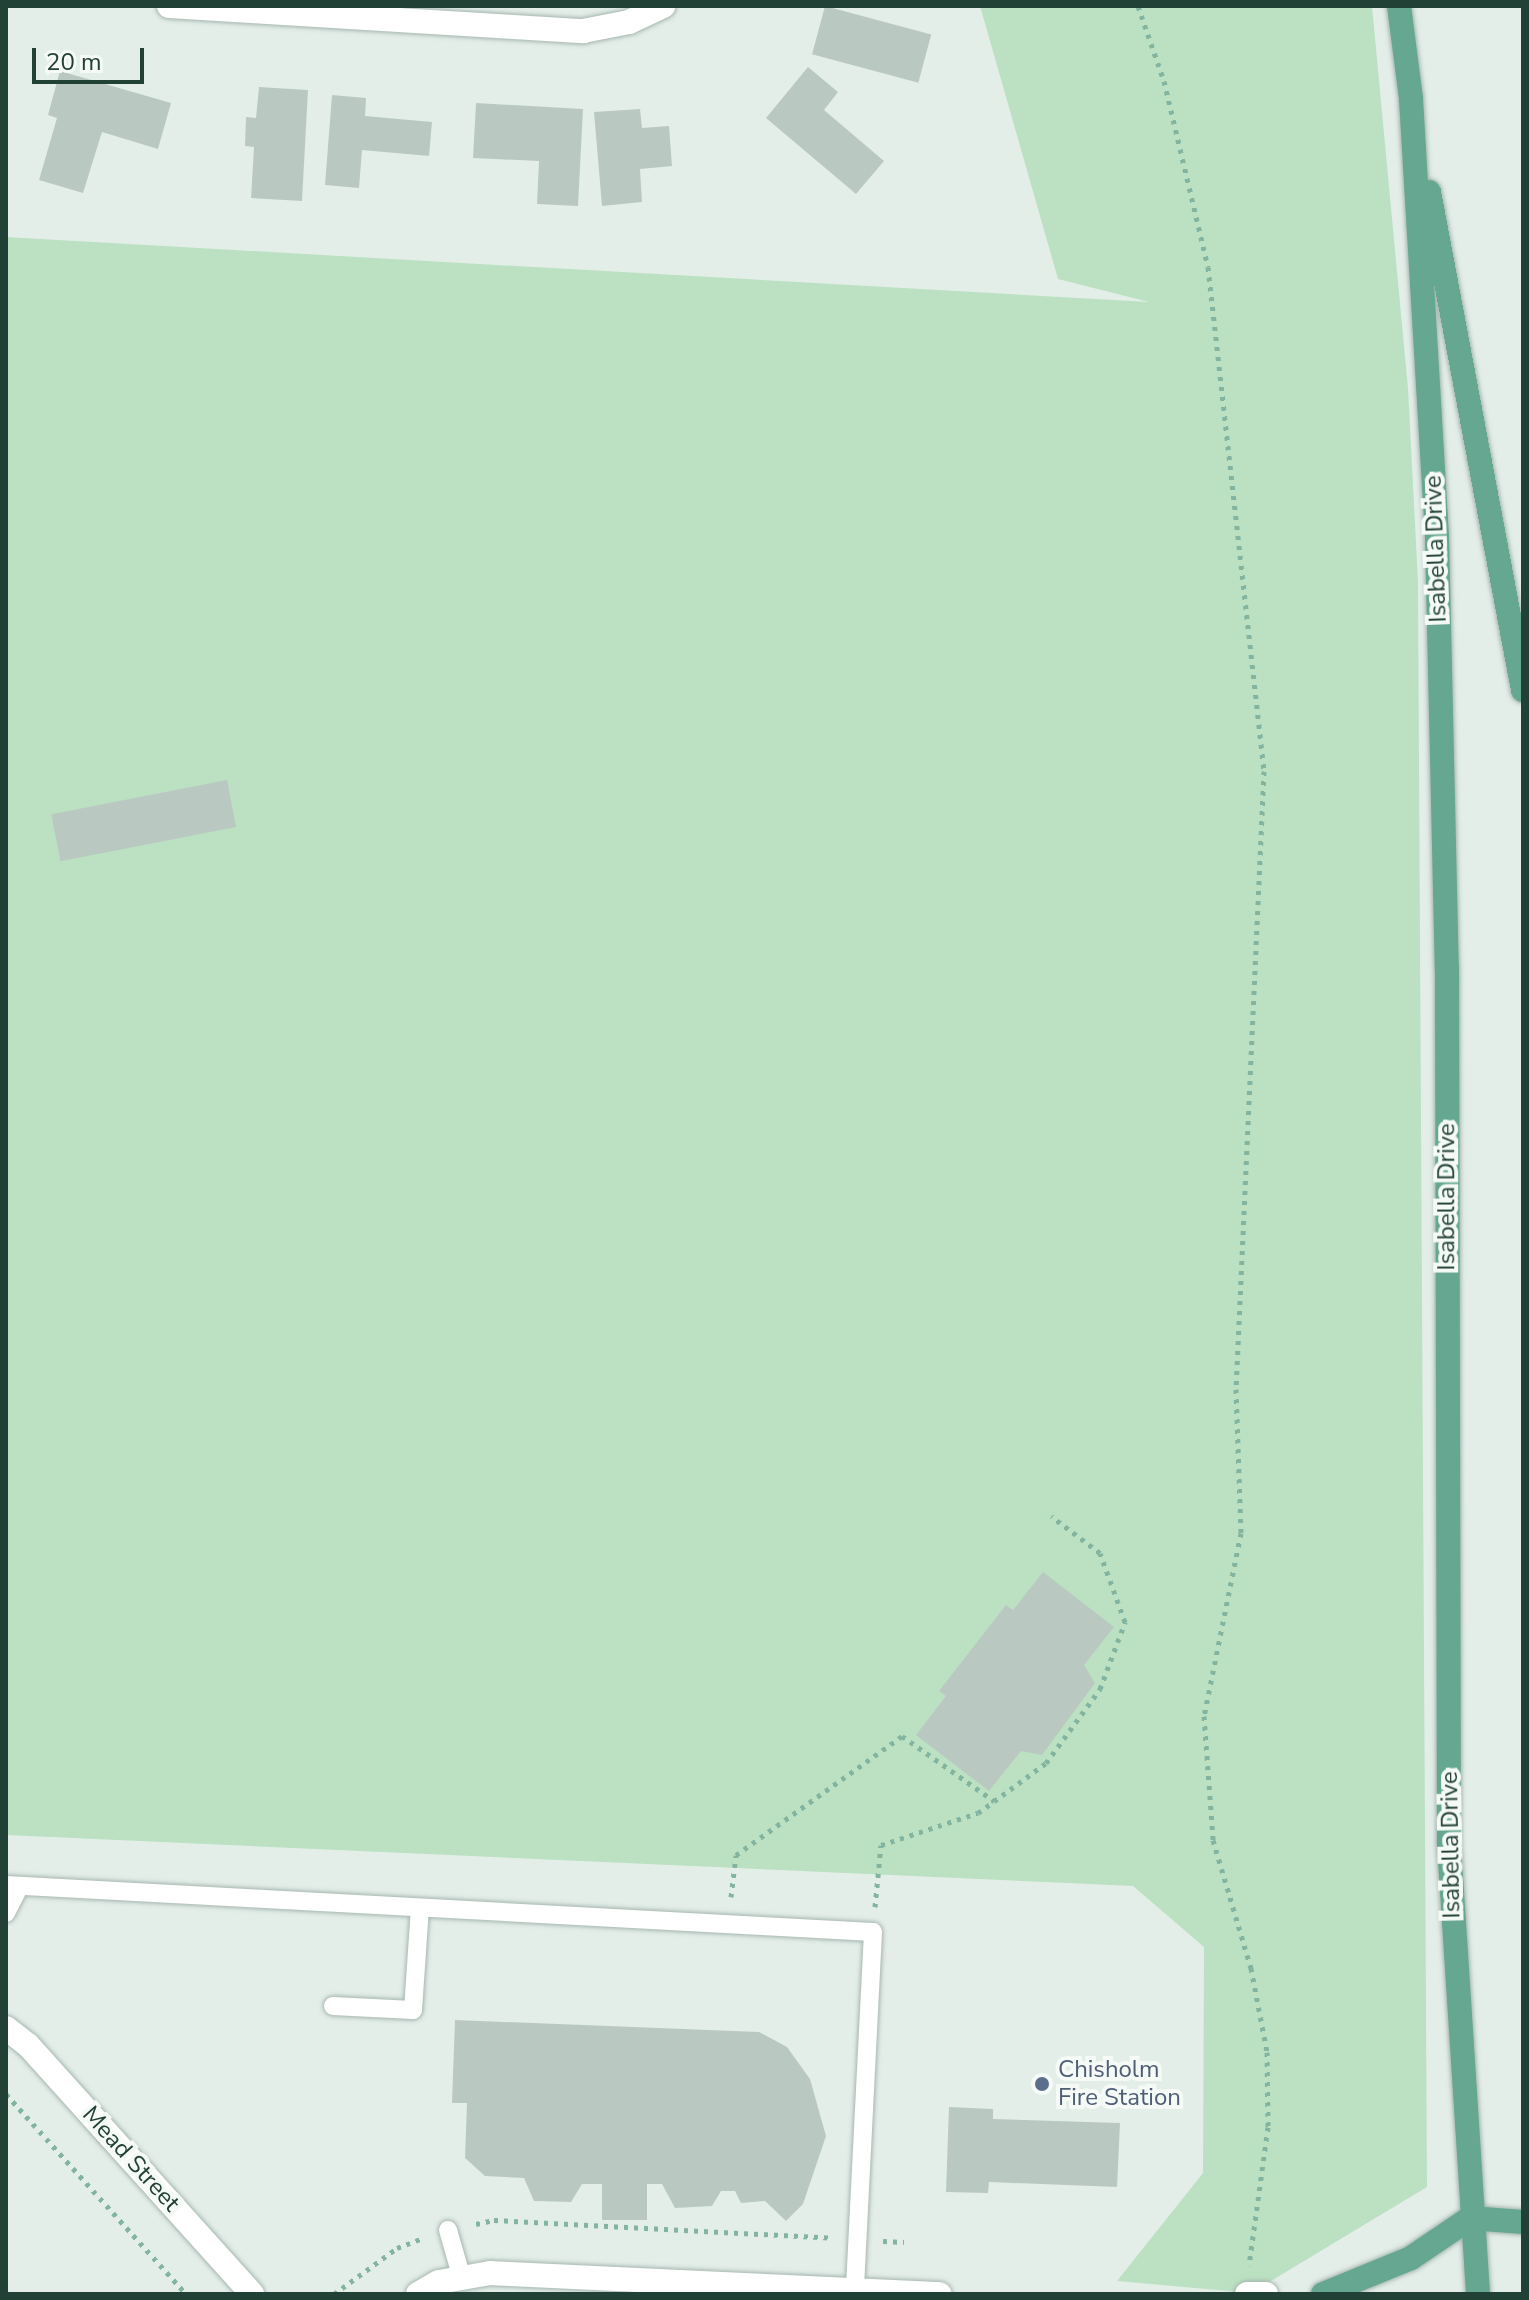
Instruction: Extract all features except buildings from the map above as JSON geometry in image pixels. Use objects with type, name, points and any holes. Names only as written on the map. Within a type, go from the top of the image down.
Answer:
[{"type":"main road","name":"Isabella Drive","points":[[1399,6],[1411,99],[1523,690]]},
{"type":"main road","name":"Isabella Drive","points":[[1411,99],[1437,537],[1447,969],[1449,1845],[1470,2218],[1478,2294]]},
{"type":"main road","points":[[1323,2294],[1411,2258],[1470,2218],[1523,2222]]},
{"type":"street","points":[[169,6],[583,31],[629,22],[663,6]]},
{"type":"street","name":"Mead Street","points":[[6,2028],[28,2045],[252,2294]]},
{"type":"street","points":[[418,2294],[461,2275],[940,2294]]},
{"type":"lane","points":[[6,1913],[13,1886],[873,1932],[855,2290]]},
{"type":"lane","points":[[333,2006],[413,2010],[420,1908]]},
{"type":"lane","points":[[448,2230],[461,2275]]},
{"type":"path","points":[[1138,6],[1172,112],[1208,267],[1264,771],[1236,1389],[1241,1533],[1206,1691],[1204,1760],[1213,1840],[1251,1968],[1267,2052],[1268,2127],[1248,2268],[1255,2294]]},
{"type":"path","points":[[873,1932],[881,1845],[978,1813],[1046,1763],[1100,1689],[1125,1622],[1100,1553],[1051,1516]]},
{"type":"path","points":[[727,1924],[736,1855],[902,1736],[994,1801]]},
{"type":"path","points":[[6,2094],[186,2294]]},
{"type":"path","points":[[334,2294],[397,2248],[448,2230],[494,2220],[904,2242]]},
{"type":"green space","points":[[980,6],[1372,6],[1408,388],[1418,581],[1427,2187],[1251,2293],[1117,2281],[1203,2173],[1204,1947],[1133,1886],[6,1835],[6,237],[1149,302],[1058,279]]},
{"type":"place","name":"Chisholm Fire Station","points":[[1042,2084]]}]
